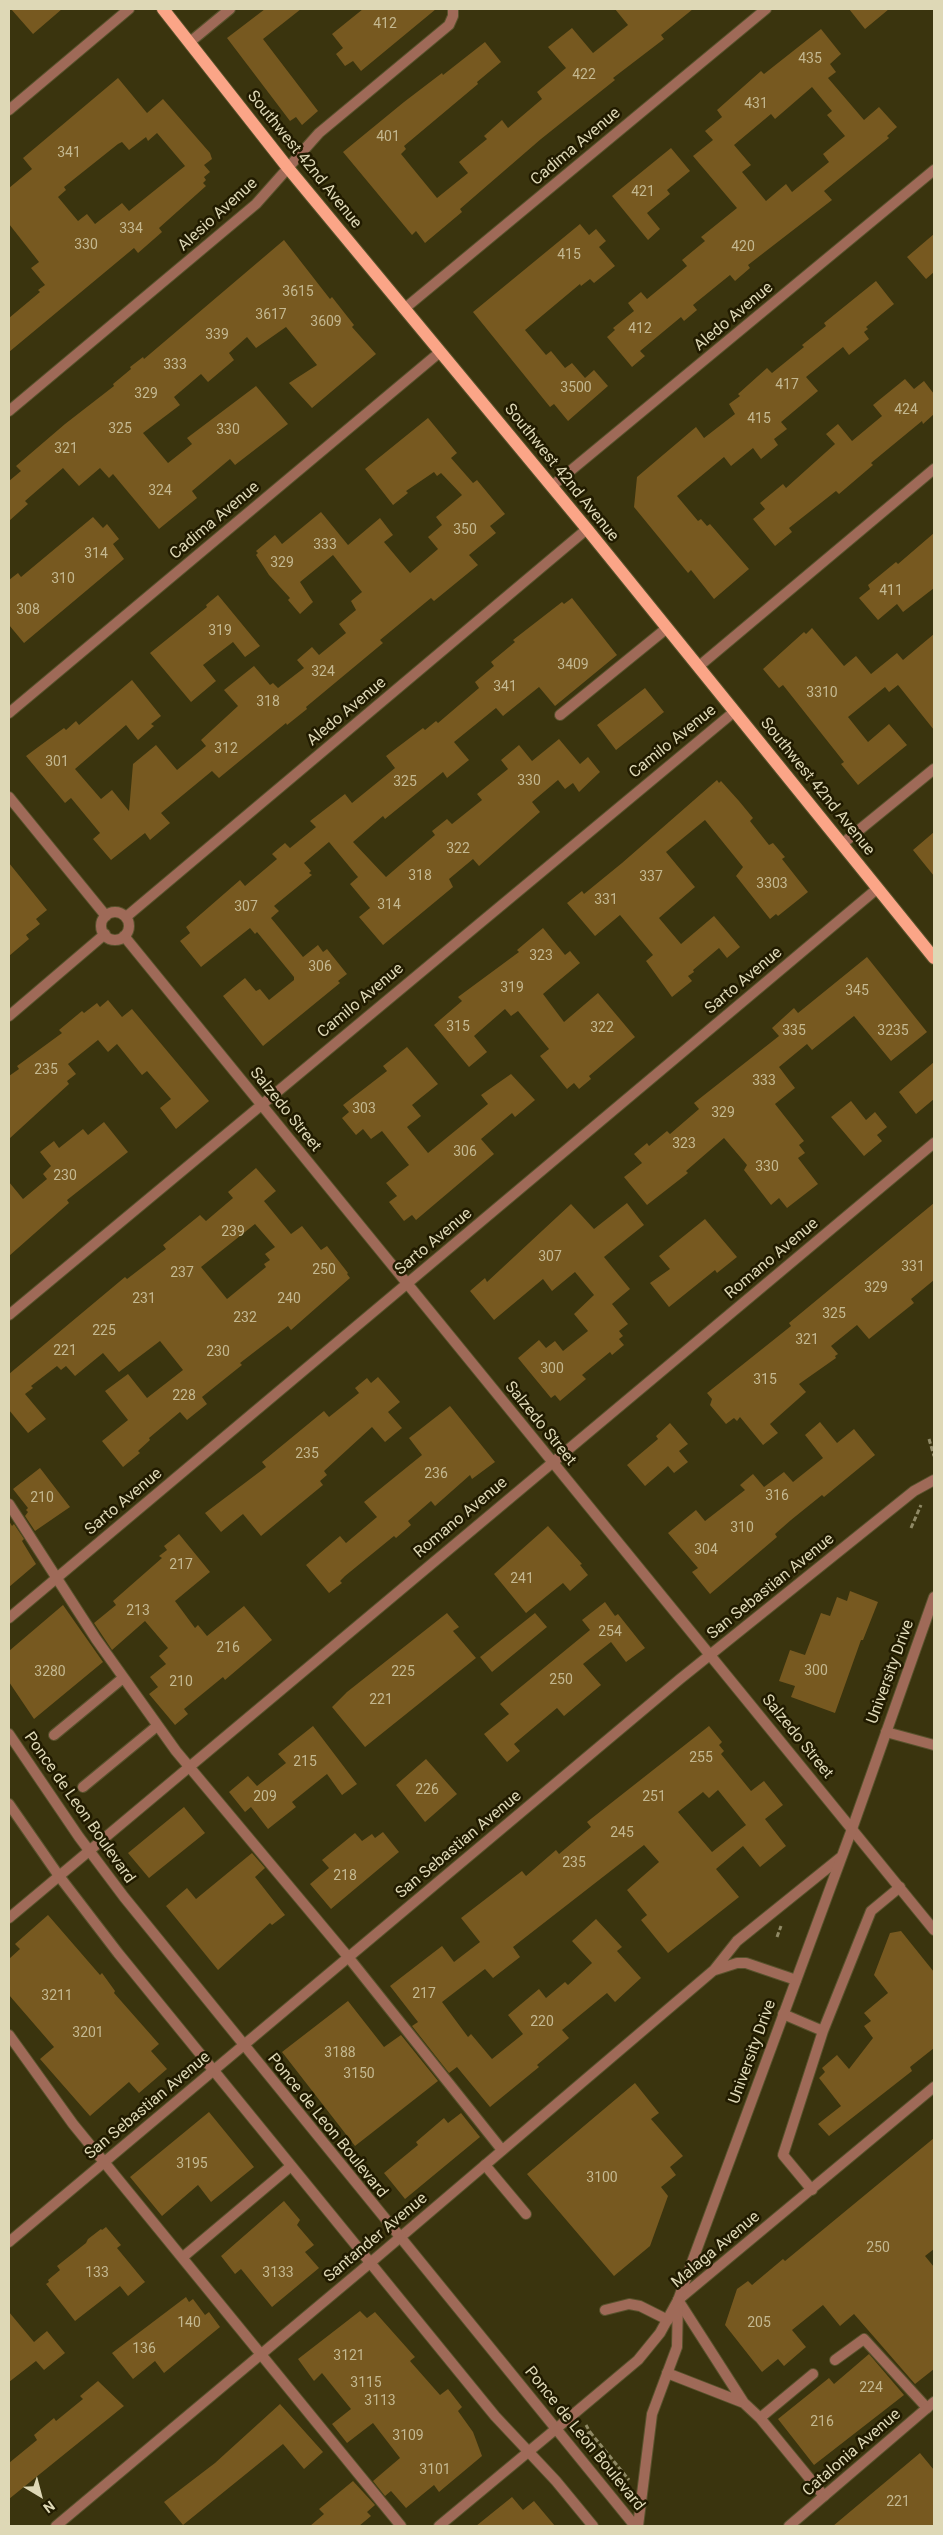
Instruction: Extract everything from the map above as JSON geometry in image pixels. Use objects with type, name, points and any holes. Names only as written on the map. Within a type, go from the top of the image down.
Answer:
[{"type":"main road","name":"Southwest 42nd Avenue","points":[[163,9],[288,168],[552,486],[934,958]]},
{"type":"street","points":[[9,110],[129,9]]},
{"type":"street","points":[[190,42],[230,9]]},
{"type":"street","name":"Alesio Avenue","points":[[9,411],[256,204],[319,133],[440,34],[449,25],[453,16],[453,9]]},
{"type":"street","name":"Cadima Avenue","points":[[404,308],[766,9]]},
{"type":"street","name":"Aledo Avenue","points":[[552,486],[934,170]]},
{"type":"street","name":"Cadima Avenue","points":[[9,713],[440,352]]},
{"type":"street","points":[[698,667],[934,469]]},
{"type":"street","name":"Aledo Avenue","points":[[126,917],[587,529]]},
{"type":"street","points":[[560,715],[667,628]]},
{"type":"street","name":"Camilo Avenue","points":[[9,1315],[735,711]]},
{"type":"street","points":[[842,844],[934,769]]},
{"type":"street","points":[[9,797],[106,916]]},
{"type":"street","name":"Sarto Avenue","points":[[9,1618],[878,888]]},
{"type":"street","points":[[119,912],[126,917],[129,925],[124,936],[114,939],[105,934],[102,922],[106,916],[119,912]]},
{"type":"street","points":[[9,1016],[105,934]]},
{"type":"street","name":"Salzedo Street","points":[[124,936],[934,1930]]},
{"type":"street","name":"Romano Avenue","points":[[9,1918],[934,1143]]},
{"type":"street","name":"San Sebastian Avenue","points":[[9,2242],[710,1655],[914,1491],[934,1480]]},
{"type":"street","points":[[9,1504],[123,1678],[188,1767],[348,1958],[502,2150]]},
{"type":"street","name":"University Drive","points":[[637,2526],[652,2414],[677,2347],[678,2300],[852,1829],[934,1597]]},
{"type":"street","points":[[54,1735],[123,1678]]},
{"type":"street","points":[[83,1786],[157,1726]]},
{"type":"street","points":[[886,1732],[934,1745]]},
{"type":"street","name":"Ponce de Leon Boulevard","points":[[9,1734],[89,1851],[243,2046],[637,2526]]},
{"type":"street","points":[[9,1804],[59,1876],[213,2071],[495,2416],[529,2451],[593,2526]]},
{"type":"street","name":"Santander Avenue","points":[[56,2526],[400,2238],[714,1970],[738,1941],[840,1858]]},
{"type":"street","points":[[812,2190],[783,2155],[823,2031],[871,1912],[900,1887]]},
{"type":"street","name":"Santander Avenue","points":[[714,1970],[746,1962],[796,1980]]},
{"type":"street","points":[[783,2014],[823,2031]]},
{"type":"street","points":[[9,2035],[39,2080],[260,2355],[401,2526]]},
{"type":"street","name":"Malaga Avenue","points":[[439,2526],[638,2360],[668,2320],[678,2300],[934,2087]]},
{"type":"street","points":[[485,2165],[526,2214]]},
{"type":"street","points":[[183,2257],[291,2166]]},
{"type":"street","points":[[678,2300],[744,2403],[760,2418],[824,2496]]},
{"type":"street","points":[[606,2310],[629,2304],[640,2306],[668,2320]]},
{"type":"street","points":[[835,2360],[864,2338],[931,2405]]},
{"type":"street","points":[[667,2373],[744,2403]]},
{"type":"street","points":[[760,2418],[813,2374]]},
{"type":"street","name":"Catalonia Avenue","points":[[794,2525],[824,2496],[931,2405]]},
{"type":"path","points":[[929,1439],[934,1456]]},
{"type":"path","points":[[911,1528],[922,1503]]},
{"type":"path","points":[[586,2425],[632,2483]]},
{"type":"path","points":[[581,2439],[590,2432]]},
{"type":"building","points":[[11,9],[62,9],[33,34]]},
{"type":"building","points":[[265,9],[301,9],[263,39],[318,111],[302,125],[296,117],[290,121],[227,38]]},
{"type":"building","points":[[363,9],[436,9],[361,71],[353,61],[345,66],[336,54],[343,48],[332,34]]},
{"type":"building","points":[[615,9],[693,9],[661,35],[664,39],[613,78],[615,80],[541,139],[460,209],[462,212],[425,243],[416,231],[412,235],[343,152],[404,102],[442,73],[443,75],[485,42],[501,62],[477,82],[478,84],[404,146],[406,149],[401,154],[437,198],[468,173],[459,162],[487,139],[484,136],[502,120],[508,128],[542,99],[537,92],[566,68],[548,47],[572,28],[593,53],[628,25]]},
{"type":"building","points":[[849,9],[889,9],[865,29]]},
{"type":"building","points":[[821,29],[841,54],[830,64],[836,72],[828,78],[864,120],[879,107],[897,127],[887,136],[889,138],[824,191],[832,200],[748,265],[750,268],[735,281],[730,275],[693,305],[697,310],[684,321],[681,317],[640,351],[645,356],[632,367],[607,337],[615,330],[613,328],[634,311],[628,303],[641,292],[647,299],[687,266],[682,260],[705,241],[701,237],[737,208],[693,156],[713,140],[705,131],[722,117],[717,110],[761,71],[764,74]],"holes":[[[812,87],[832,111],[827,115],[845,136],[823,154],[829,162],[792,192],[786,184],[766,201],[742,172],[751,165],[734,145],[771,114],[775,119]]]},
{"type":"building","points":[[118,78],[147,113],[163,99],[210,153],[212,159],[204,165],[210,172],[204,177],[206,180],[203,183],[206,186],[159,228],[162,232],[138,253],[134,248],[9,352],[9,318],[40,292],[38,290],[45,285],[31,268],[39,262],[9,224],[9,188],[32,169],[23,158]],"holes":[[[157,133],[185,166],[129,211],[122,203],[95,224],[87,214],[78,221],[58,197],[66,190],[64,187],[118,144],[122,142],[129,150],[146,137],[148,141]]]},
{"type":"building","points":[[671,148],[690,171],[667,190],[670,194],[647,213],[660,229],[648,240],[612,196]]},
{"type":"building","points":[[580,224],[589,235],[596,229],[606,241],[599,247],[615,266],[594,283],[590,279],[581,286],[580,284],[525,330],[546,355],[551,351],[565,368],[572,363],[585,378],[594,370],[608,386],[568,421],[554,404],[550,407],[473,312]]},
{"type":"building","points":[[934,234],[934,272],[926,279],[907,257]]},
{"type":"building","points":[[284,240],[330,299],[332,297],[354,325],[352,327],[376,354],[312,408],[289,383],[317,365],[286,327],[256,348],[247,337],[229,353],[234,360],[208,382],[201,374],[174,397],[180,405],[143,433],[168,463],[192,444],[187,438],[256,386],[288,424],[235,465],[230,459],[192,491],[197,498],[159,529],[113,474],[109,478],[100,468],[79,486],[63,468],[25,501],[28,504],[9,521],[9,481],[21,471],[16,466],[65,424],[114,386],[113,384],[131,369],[130,367],[143,357],[144,359]]},
{"type":"building","points":[[876,281],[894,304],[866,327],[868,329],[864,332],[869,339],[849,355],[843,347],[806,377],[818,391],[781,422],[787,429],[774,439],[778,445],[761,459],[753,448],[731,466],[724,457],[677,496],[698,521],[701,519],[707,526],[710,524],[749,569],[714,599],[691,570],[688,573],[634,507],[637,477],[696,427],[704,438],[735,414],[729,404],[740,396],[738,394],[767,368],[772,373],[804,347],[802,345],[826,326],[824,323]]},
{"type":"building","points":[[905,379],[914,389],[924,381],[934,394],[934,414],[923,424],[922,421],[871,463],[873,465],[839,494],[836,491],[789,528],[792,532],[775,546],[753,519],[765,509],[760,503],[783,484],[786,488],[835,444],[826,434],[838,424],[852,441],[882,416],[873,405]]},
{"type":"building","points":[[428,418],[457,453],[451,458],[473,483],[477,480],[505,514],[490,526],[496,533],[469,555],[478,565],[434,601],[431,598],[380,640],[383,643],[287,725],[286,723],[219,778],[212,771],[161,813],[170,823],[150,840],[145,833],[111,860],[93,839],[100,833],[71,798],[65,803],[26,756],[64,728],[66,730],[76,721],[79,725],[132,680],[161,716],[151,724],[154,726],[138,740],[126,725],[75,769],[101,799],[112,790],[129,811],[133,764],[156,745],[177,770],[206,746],[201,740],[238,706],[224,690],[254,666],[270,685],[273,683],[278,688],[304,668],[297,660],[312,647],[319,655],[346,633],[339,624],[356,610],[351,601],[362,592],[333,555],[300,582],[313,602],[300,614],[288,600],[290,598],[269,575],[256,555],[258,553],[256,551],[275,535],[282,544],[321,512],[348,545],[380,518],[393,535],[384,542],[410,573],[438,549],[428,537],[442,525],[436,517],[462,495],[441,473],[437,476],[434,472],[406,491],[408,493],[393,505],[365,469]]},
{"type":"building","points":[[93,517],[103,528],[107,524],[119,539],[113,544],[124,559],[24,643],[9,625],[9,580],[18,573],[21,577]]},
{"type":"building","points":[[934,533],[934,588],[903,612],[897,604],[878,620],[859,598],[870,589],[868,585],[896,562],[898,564]]},
{"type":"building","points":[[218,595],[260,646],[245,657],[233,642],[203,665],[216,681],[191,702],[150,653],[207,607],[206,605]]},
{"type":"building","points":[[572,598],[617,655],[555,706],[539,687],[503,716],[496,708],[454,742],[469,760],[447,778],[443,772],[385,819],[383,816],[353,842],[386,877],[435,835],[432,831],[447,819],[452,824],[482,800],[477,794],[508,769],[501,760],[519,745],[532,761],[559,739],[580,764],[588,757],[600,772],[579,792],[573,783],[565,789],[558,780],[532,802],[540,812],[479,866],[473,859],[449,879],[453,887],[383,945],[359,917],[370,908],[350,884],[358,877],[329,842],[304,863],[312,875],[274,906],[279,911],[271,918],[303,957],[318,945],[323,952],[327,949],[347,974],[338,981],[340,983],[263,1046],[223,996],[245,978],[256,991],[260,989],[269,1000],[294,980],[294,977],[257,932],[255,934],[250,928],[201,967],[180,941],[190,933],[186,927],[240,880],[245,886],[277,859],[272,854],[285,843],[290,848],[316,827],[310,821],[345,794],[352,803],[395,768],[386,756],[423,728],[425,730],[436,721],[438,723],[479,688],[475,682],[494,666],[491,662],[515,642],[513,640],[562,602],[564,604]]},
{"type":"building","points":[[812,628],[844,666],[856,656],[871,674],[897,653],[903,660],[934,634],[934,730],[898,685],[889,692],[885,687],[848,717],[868,742],[889,724],[907,745],[858,785],[841,764],[844,762],[783,685],[779,688],[763,669],[804,632],[806,634]]},
{"type":"building","points":[[645,688],[664,712],[616,750],[597,725]]},
{"type":"building","points":[[717,780],[719,783],[721,781],[753,818],[750,821],[769,845],[773,843],[785,857],[782,859],[808,892],[778,916],[776,914],[770,919],[736,876],[743,867],[705,820],[666,852],[695,887],[659,918],[681,944],[714,916],[740,947],[727,958],[719,948],[693,970],[694,972],[688,976],[692,981],[672,997],[646,961],[653,955],[620,915],[595,936],[567,903],[582,891],[584,894],[622,863]]},
{"type":"building","points":[[934,832],[934,876],[913,850]]},
{"type":"building","points":[[9,863],[47,910],[36,919],[40,924],[26,935],[29,939],[9,956]]},
{"type":"building","points":[[543,928],[565,955],[570,951],[580,963],[543,994],[564,1022],[598,993],[635,1037],[589,1076],[591,1079],[579,1089],[574,1083],[567,1089],[540,1056],[549,1049],[518,1011],[511,1016],[505,1009],[474,1036],[487,1052],[469,1067],[434,1025],[462,1001],[458,997],[519,952],[517,950]]},
{"type":"building","points":[[867,957],[927,1032],[891,1061],[854,1016],[812,1050],[807,1044],[779,1067],[795,1088],[775,1104],[804,1141],[799,1145],[805,1153],[798,1158],[818,1184],[787,1208],[779,1198],[771,1205],[744,1170],[747,1165],[724,1138],[686,1171],[688,1173],[647,1205],[624,1177],[642,1163],[634,1154],[647,1143],[649,1146],[667,1131],[670,1134],[699,1109],[694,1103],[779,1036],[772,1028],[794,1008],[798,1013]]},
{"type":"building","points":[[108,1000],[122,1017],[132,1009],[209,1101],[176,1129],[160,1108],[171,1099],[147,1071],[142,1075],[117,1044],[108,1052],[98,1040],[68,1064],[76,1074],[67,1081],[69,1084],[9,1139],[9,1076],[19,1069],[17,1066],[62,1033],[59,1030],[82,1011],[84,1013],[97,1003],[100,1007]]},
{"type":"building","points":[[407,1047],[438,1084],[412,1105],[421,1116],[407,1127],[428,1153],[488,1104],[481,1095],[511,1074],[535,1100],[515,1117],[512,1113],[481,1139],[494,1154],[416,1220],[412,1215],[404,1221],[389,1202],[397,1196],[386,1183],[409,1165],[382,1131],[371,1139],[363,1129],[356,1135],[342,1118],[349,1112],[343,1105],[387,1071],[383,1066]]},
{"type":"building","points":[[934,1062],[934,1099],[916,1114],[899,1092]]},
{"type":"building","points":[[851,1101],[866,1120],[875,1112],[887,1127],[877,1135],[882,1141],[864,1156],[831,1117]]},
{"type":"building","points":[[104,1122],[128,1152],[67,1200],[69,1203],[9,1256],[9,1182],[23,1199],[47,1179],[43,1174],[51,1166],[40,1152],[54,1141],[59,1148],[83,1129],[88,1135]]},
{"type":"building","points":[[256,1168],[276,1191],[264,1201],[291,1234],[302,1226],[321,1250],[327,1246],[350,1278],[291,1330],[288,1326],[240,1363],[242,1365],[202,1397],[207,1404],[187,1420],[180,1412],[149,1438],[150,1440],[138,1451],[140,1453],[123,1467],[102,1441],[128,1420],[105,1391],[128,1374],[147,1398],[183,1370],[160,1341],[119,1372],[103,1353],[75,1376],[66,1366],[61,1370],[57,1366],[31,1386],[33,1388],[25,1394],[46,1419],[28,1433],[9,1410],[9,1374],[125,1277],[127,1279],[166,1249],[163,1245],[200,1215],[206,1221],[233,1198],[228,1192]],"holes":[[[255,1224],[275,1247],[265,1254],[270,1260],[264,1264],[266,1267],[227,1299],[201,1267]]]},
{"type":"building","points":[[627,1203],[644,1225],[604,1257],[630,1289],[612,1304],[628,1324],[619,1331],[623,1336],[619,1339],[624,1345],[612,1355],[610,1352],[582,1375],[586,1379],[560,1401],[555,1395],[551,1398],[518,1358],[539,1340],[546,1348],[555,1341],[563,1351],[588,1331],[574,1314],[594,1295],[575,1272],[552,1291],[543,1279],[494,1320],[470,1291],[485,1278],[487,1282],[571,1204],[594,1229]]},
{"type":"building","points":[[934,1203],[934,1280],[911,1299],[914,1303],[869,1339],[857,1325],[831,1346],[838,1354],[835,1356],[836,1358],[799,1384],[806,1392],[770,1424],[778,1433],[763,1445],[740,1417],[737,1421],[734,1418],[726,1424],[710,1405],[712,1399],[707,1393],[791,1326],[789,1323]]},
{"type":"building","points":[[705,1219],[737,1257],[717,1273],[715,1270],[669,1307],[650,1283],[670,1269],[659,1256]]},
{"type":"building","points":[[378,1377],[400,1402],[388,1412],[402,1428],[385,1442],[372,1427],[324,1471],[327,1475],[320,1481],[323,1485],[261,1536],[243,1514],[221,1532],[205,1513],[266,1467],[262,1462],[324,1411],[329,1417],[359,1393],[355,1388],[367,1378],[371,1383]]},
{"type":"building","points":[[450,1406],[495,1462],[472,1479],[470,1475],[435,1506],[431,1501],[408,1521],[411,1525],[396,1538],[394,1536],[345,1576],[340,1581],[342,1583],[329,1593],[306,1565],[340,1536],[346,1543],[377,1517],[364,1502],[422,1455],[409,1438]]},
{"type":"building","points":[[820,1422],[837,1443],[854,1429],[875,1455],[824,1497],[822,1495],[791,1520],[775,1534],[777,1537],[710,1594],[692,1572],[698,1568],[668,1533],[696,1510],[705,1521],[745,1490],[740,1485],[753,1474],[764,1487],[784,1472],[793,1482],[823,1458],[805,1435]]},
{"type":"building","points":[[670,1423],[688,1444],[679,1451],[688,1462],[674,1473],[668,1466],[645,1486],[627,1465],[658,1439],[656,1436]]},
{"type":"building","points":[[40,1468],[70,1507],[35,1531],[25,1516],[28,1508],[13,1489]]},
{"type":"building","points":[[9,1521],[12,1526],[14,1524],[24,1539],[22,1541],[36,1564],[9,1587]]},
{"type":"building","points":[[548,1526],[582,1564],[580,1565],[588,1575],[570,1591],[563,1583],[526,1613],[494,1574]]},
{"type":"building","points":[[179,1534],[210,1572],[175,1601],[195,1628],[198,1625],[207,1636],[244,1606],[272,1640],[225,1680],[223,1677],[184,1709],[188,1714],[175,1725],[149,1694],[158,1687],[150,1677],[166,1664],[159,1656],[168,1648],[145,1621],[112,1650],[94,1623],[116,1605],[113,1601],[162,1558],[159,1556],[167,1550],[164,1546]]},
{"type":"building","points":[[850,1591],[878,1602],[863,1640],[861,1640],[835,1713],[791,1697],[795,1686],[779,1681],[790,1650],[805,1655],[821,1613],[830,1616],[837,1597],[847,1601]]},
{"type":"building","points":[[605,1602],[615,1616],[618,1614],[645,1648],[626,1662],[611,1642],[583,1664],[601,1685],[564,1716],[557,1708],[514,1744],[520,1751],[507,1762],[484,1734],[509,1714],[500,1704],[590,1630],[582,1620]]},
{"type":"building","points":[[63,1605],[103,1662],[34,1719],[9,1682],[9,1651]]},
{"type":"building","points":[[447,1613],[459,1627],[453,1631],[476,1658],[365,1747],[332,1707],[347,1692]]},
{"type":"building","points":[[535,1613],[547,1627],[492,1672],[480,1657]]},
{"type":"building","points":[[313,1726],[357,1784],[342,1795],[327,1774],[292,1802],[296,1807],[268,1829],[251,1807],[245,1812],[229,1792],[248,1776],[257,1786],[286,1763],[278,1754]]},
{"type":"building","points":[[709,1726],[722,1742],[719,1745],[724,1751],[721,1754],[751,1791],[764,1781],[783,1805],[765,1819],[786,1846],[760,1867],[743,1846],[716,1869],[739,1897],[668,1953],[641,1920],[647,1915],[627,1890],[659,1862],[644,1845],[513,1947],[520,1957],[493,1978],[485,1969],[442,2002],[468,2037],[471,2034],[492,2059],[523,2034],[508,2015],[539,1989],[546,1998],[565,1982],[568,1985],[592,1963],[572,1941],[596,1919],[622,1947],[617,1951],[641,1978],[615,2002],[607,1993],[562,2030],[569,2038],[537,2065],[539,2067],[490,2107],[457,2067],[449,2073],[412,2026],[418,2022],[390,1986],[442,1946],[454,1962],[480,1942],[461,1918],[522,1871],[526,1876],[556,1850],[559,1854],[591,1827],[587,1822]],"holes":[[[718,1790],[746,1825],[712,1852],[678,1812],[703,1792],[709,1798]]]},
{"type":"building","points":[[426,1759],[457,1794],[425,1822],[396,1785]]},
{"type":"building","points":[[184,1807],[205,1833],[149,1878],[128,1853]]},
{"type":"building","points":[[383,1832],[399,1852],[331,1909],[310,1884],[329,1868],[322,1860],[355,1833],[362,1841],[372,1834],[375,1838]]},
{"type":"building","points":[[252,1853],[265,1868],[255,1877],[285,1915],[272,1925],[270,1923],[218,1970],[166,1906],[187,1888],[196,1899]]},
{"type":"building","points":[[48,1915],[100,1975],[102,1973],[115,1991],[114,1993],[159,2044],[151,2051],[167,2069],[139,2093],[129,2082],[90,2116],[40,2059],[54,2047],[9,1995],[9,1959],[20,1949],[15,1944]]},
{"type":"building","points":[[901,1931],[934,1972],[934,2048],[910,2067],[912,2071],[829,2136],[818,2124],[841,2106],[819,2078],[825,2072],[822,2068],[837,2055],[849,2069],[873,2038],[864,2026],[871,2021],[864,2013],[888,1993],[874,1975],[890,1933]]},
{"type":"building","points":[[348,2001],[384,2047],[401,2035],[438,2081],[355,2146],[282,2052]]},
{"type":"building","points":[[635,2083],[659,2113],[651,2119],[683,2156],[670,2167],[676,2175],[661,2187],[668,2196],[650,2246],[614,2276],[527,2174]]},
{"type":"building","points":[[209,2112],[254,2167],[211,2202],[198,2185],[162,2216],[130,2177]]},
{"type":"building","points":[[461,2113],[480,2137],[405,2199],[384,2173],[418,2145],[416,2142],[444,2118],[448,2123]]},
{"type":"building","points":[[934,2138],[934,2249],[925,2256],[934,2267],[934,2369],[915,2384],[854,2314],[840,2326],[823,2305],[792,2330],[806,2347],[784,2366],[778,2359],[762,2372],[725,2325],[737,2289],[748,2281],[752,2285],[783,2259],[785,2261]]},
{"type":"building","points":[[284,2201],[300,2220],[297,2225],[314,2245],[305,2252],[319,2268],[272,2307],[241,2269],[235,2274],[221,2256]]},
{"type":"building","points":[[106,2227],[121,2245],[117,2248],[145,2282],[128,2296],[120,2286],[75,2321],[46,2284],[60,2270],[57,2266],[86,2243],[88,2239]]},
{"type":"building","points":[[186,2297],[189,2302],[193,2299],[205,2315],[209,2312],[220,2327],[164,2373],[155,2361],[133,2379],[112,2353]]},
{"type":"building","points":[[360,2311],[367,2318],[375,2312],[415,2357],[410,2361],[440,2395],[448,2389],[462,2407],[458,2411],[473,2432],[482,2456],[439,2492],[434,2485],[406,2508],[391,2491],[385,2496],[373,2481],[400,2458],[373,2423],[347,2443],[332,2424],[351,2409],[322,2373],[314,2381],[298,2359]]},
{"type":"building","points":[[9,2312],[34,2342],[47,2331],[65,2353],[44,2370],[36,2361],[9,2382]]},
{"type":"building","points":[[869,2354],[904,2395],[814,2465],[778,2419],[829,2378],[834,2384]]},
{"type":"building","points":[[98,2381],[124,2406],[9,2499],[9,2463],[37,2440],[34,2435],[54,2418],[56,2421],[83,2399],[80,2396]]},
{"type":"building","points":[[280,2404],[323,2452],[304,2469],[283,2444],[183,2525],[164,2502],[215,2463]]},
{"type":"building","points":[[920,2453],[934,2470],[934,2526],[833,2526]]},
{"type":"building","points":[[353,2481],[375,2505],[367,2512],[371,2516],[359,2526],[310,2526],[324,2514],[319,2509]]},
{"type":"building","points":[[512,2497],[523,2510],[534,2501],[555,2526],[476,2526]]}]
